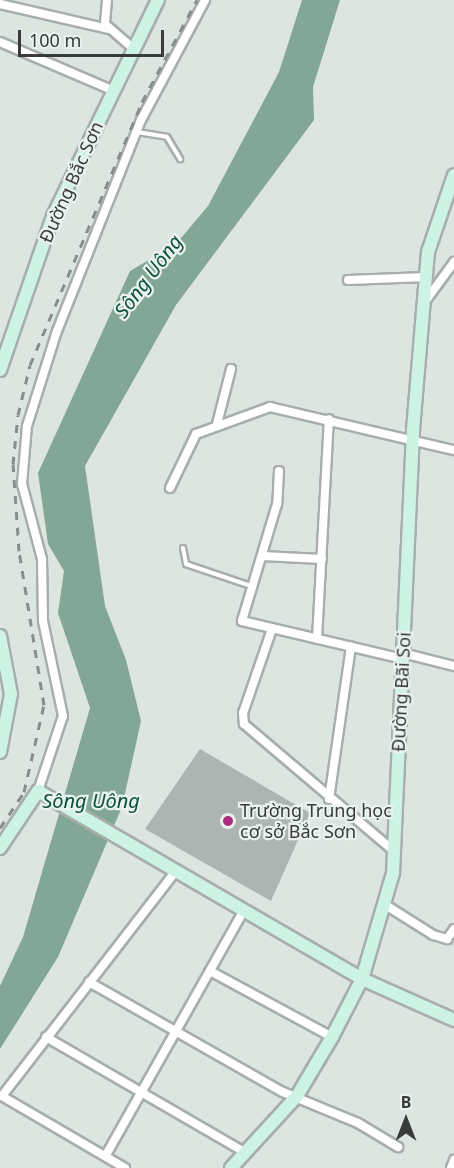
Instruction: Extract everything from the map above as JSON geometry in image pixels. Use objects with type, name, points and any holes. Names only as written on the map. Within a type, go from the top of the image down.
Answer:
[{"type":"main road","name":"Đường Bắc Sơn","points":[[0,370],[53,216],[112,90],[158,0]]},
{"type":"main road","name":"Đường Bãi Soi","points":[[231,1168],[297,1096],[332,1037],[362,979],[384,904],[394,851],[412,440],[426,277],[430,240],[454,175]]},
{"type":"main road","points":[[0,636],[11,694],[0,752]]},
{"type":"main road","points":[[0,848],[41,793],[362,979],[454,1020]]},
{"type":"street","points":[[107,0],[108,29]]},
{"type":"street","points":[[41,793],[63,716],[43,621],[42,559],[22,484],[27,426],[57,331],[136,132],[205,0]]},
{"type":"street","points":[[0,4],[108,29],[133,48]]},
{"type":"street","points":[[0,42],[112,90]]},
{"type":"street","points":[[424,303],[454,262]]},
{"type":"street","points":[[348,280],[426,277]]},
{"type":"street","points":[[217,424],[231,369]]},
{"type":"street","points":[[170,488],[192,439],[217,424],[270,407],[454,450]]},
{"type":"street","points":[[317,639],[329,419]]},
{"type":"street","points":[[279,471],[261,556],[240,618],[272,629],[351,647],[454,666]]},
{"type":"street","points":[[261,556],[322,559]]},
{"type":"street","points":[[272,629],[243,712],[244,724],[329,799],[394,851]]},
{"type":"street","points":[[329,799],[351,647]]},
{"type":"street","points":[[125,1168],[2,1096],[45,1037],[176,871]]},
{"type":"street","points":[[384,904],[433,935],[447,939],[454,929]]},
{"type":"street","points":[[106,1155],[244,910]]},
{"type":"street","points":[[210,971],[332,1037]]},
{"type":"street","points":[[89,982],[297,1096],[398,1147]]},
{"type":"street","points":[[45,1037],[246,1153]]},
{"type":"street","points":[[451,1168],[454,1160]]},
{"type":"lane","points":[[136,132],[167,137],[180,159]]},
{"type":"lane","points":[[183,548],[186,564],[250,586]]},
{"type":"water","name":"Sông Uông","points":[[302,0],[340,0],[313,87],[314,120],[176,305],[85,466],[105,606],[126,660],[141,721],[122,807],[58,957],[0,1049],[0,986],[23,937],[90,708],[58,613],[64,571],[48,544],[38,473],[130,271],[176,244],[208,206],[279,72]]},
{"type":"building","name":"Trường Trung học cơ sở Bắc Sơn","points":[[200,749],[310,813],[271,901],[145,829]]},
{"type":"railway","points":[[0,828],[24,792],[44,705],[19,551],[13,464],[18,415],[30,365],[142,102],[197,0]]},
{"type":"place","name":"Trường Trung học cơ sở Bắc Sơn","points":[[228,821]]}]
